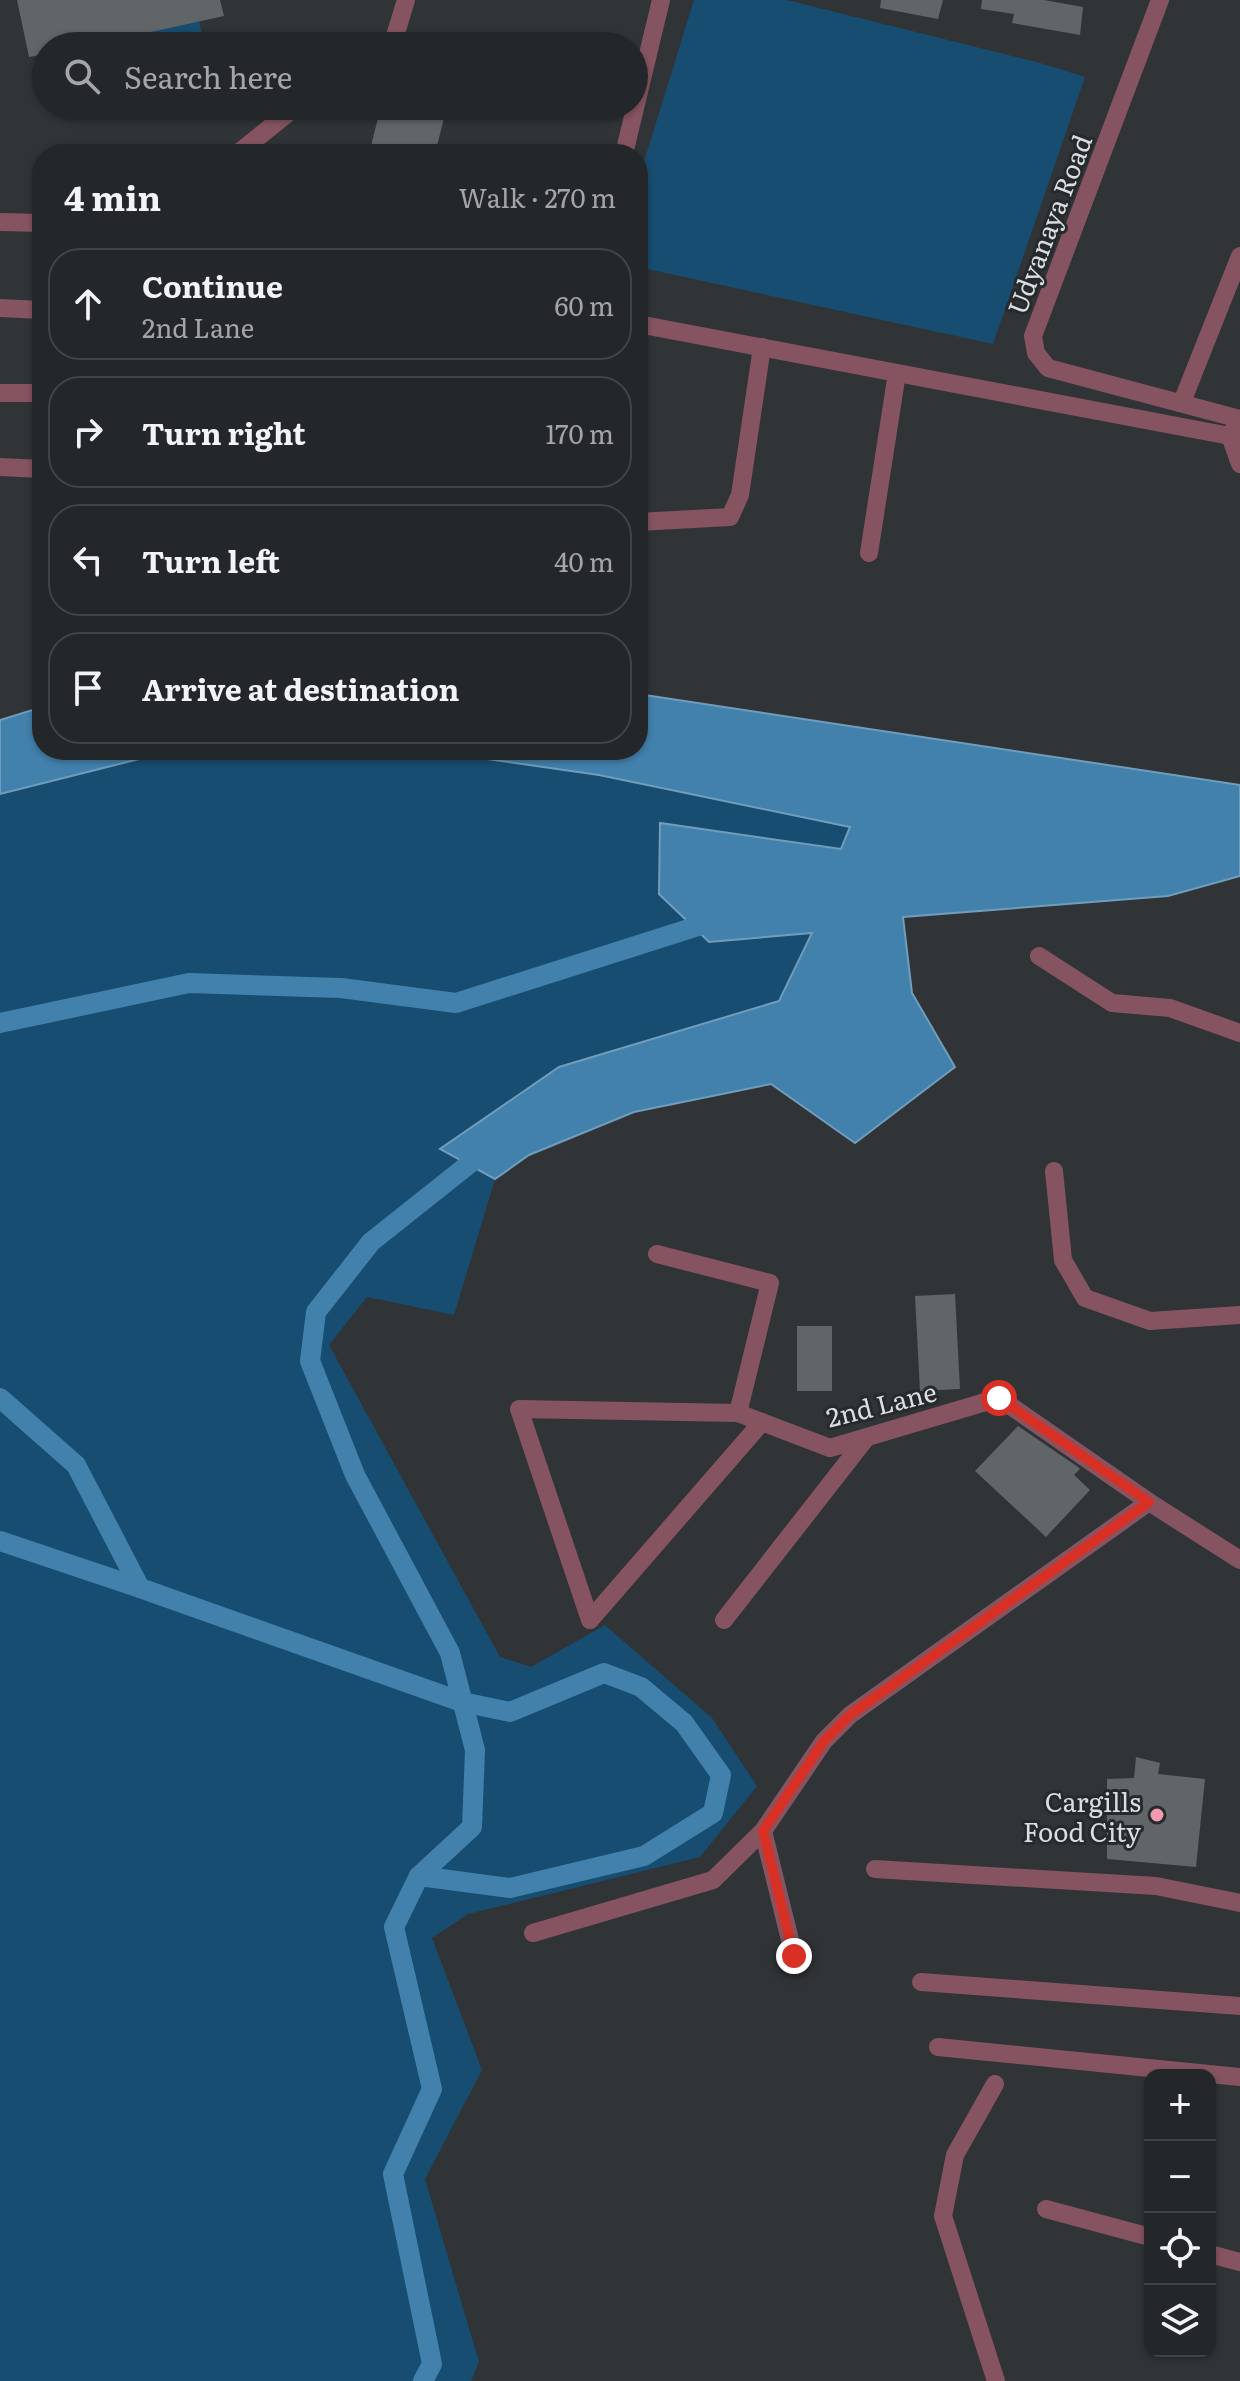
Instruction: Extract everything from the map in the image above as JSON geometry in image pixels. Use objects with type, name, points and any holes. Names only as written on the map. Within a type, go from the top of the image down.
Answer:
[{"type":"street","points":[[396,32],[406,0]]},
{"type":"street","points":[[648,54],[661,0]]},
{"type":"street","name":"Udyanaya Road","points":[[1160,0],[1033,336],[1036,353],[1048,368],[1240,419]]},
{"type":"street","points":[[250,144],[280,120]]},
{"type":"street","points":[[626,144],[632,120]]},
{"type":"street","points":[[0,216],[32,221]]},
{"type":"street","points":[[1182,402],[1240,256]]},
{"type":"street","points":[[0,308],[32,310]]},
{"type":"street","points":[[648,326],[1230,436]]},
{"type":"street","points":[[648,521],[730,517],[740,495],[762,347]]},
{"type":"street","points":[[869,553],[897,373]]},
{"type":"street","points":[[0,393],[32,393]]},
{"type":"street","points":[[1230,436],[1240,419]]},
{"type":"street","points":[[1230,436],[1240,464]]},
{"type":"street","points":[[0,467],[32,469]]},
{"type":"street","points":[[1039,956],[1112,1003],[1170,1008],[1240,1033]]},
{"type":"street","points":[[1054,1171],[1063,1260],[1085,1298],[1150,1321],[1240,1315]]},
{"type":"street","points":[[657,1254],[770,1283],[738,1413]]},
{"type":"street","name":"2nd Lane","points":[[762,1422],[590,1620],[519,1409],[738,1413],[762,1422],[830,1448],[999,1398],[1149,1502],[1240,1560]]},
{"type":"street","points":[[724,1620],[867,1437]]},
{"type":"street","points":[[533,1933],[713,1880],[763,1831],[824,1741],[850,1715],[1149,1502]]},
{"type":"street","points":[[763,1831],[794,1956]]},
{"type":"street","points":[[875,1869],[1156,1886],[1240,1903]]},
{"type":"street","points":[[921,1982],[1240,2006]]},
{"type":"street","points":[[938,2047],[1240,2077]]},
{"type":"street","points":[[995,2084],[955,2155],[943,2216],[996,2381]]},
{"type":"street","points":[[1046,2209],[1144,2235]]},
{"type":"street","points":[[1216,2256],[1240,2262]]},
{"type":"shaded area","points":[[694,0],[787,0],[1085,77],[993,344],[648,269],[648,149]]},
{"type":"shaded area","points":[[199,20],[201,32],[148,32]]},
{"type":"shaded area","points":[[648,696],[1240,785],[1240,876],[1168,896],[903,917],[912,993],[955,1067],[855,1143],[771,1084],[634,1112],[529,1155],[495,1179],[440,1149],[559,1067],[779,1001],[812,933],[709,942],[659,894],[660,823],[841,849],[850,827],[599,775],[494,760],[648,760]]},
{"type":"shaded area","points":[[32,710],[32,760],[135,760],[0,794],[0,720]]},
{"type":"shaded area","points":[[135,760],[494,760],[599,775],[850,826],[842,849],[661,823],[812,932],[779,1001],[559,1067],[441,1149],[495,1179],[454,1315],[367,1297],[329,1345],[500,1657],[531,1667],[605,1625],[712,1718],[757,1786],[700,1857],[468,1914],[432,1938],[482,2070],[425,2179],[479,2362],[471,2381],[0,2381],[0,794]]},
{"type":"building","points":[[17,0],[220,0],[224,16],[151,32],[32,32],[32,56],[29,57]]},
{"type":"building","points":[[881,0],[943,0],[938,19],[880,8]]},
{"type":"building","points":[[982,0],[1044,0],[1083,7],[1080,35],[1012,23],[1014,14],[981,9]]},
{"type":"building","points":[[378,120],[444,120],[438,144],[372,144]]},
{"type":"building","points":[[955,1294],[960,1389],[920,1391],[915,1296]]},
{"type":"building","points":[[797,1326],[832,1326],[832,1391],[797,1391]]},
{"type":"building","points":[[1018,1426],[1078,1467],[1080,1469],[1074,1475],[1090,1490],[1046,1537],[975,1471]]},
{"type":"building","points":[[1136,1757],[1160,1763],[1158,1774],[1205,1779],[1196,1867],[1107,1859],[1107,1779],[1134,1778]]},
{"type":"waterway","points":[[0,1023],[189,983],[341,988],[456,1003],[717,920]]},
{"type":"waterway","points":[[423,2381],[432,2364],[393,2174],[432,2089],[394,1927],[419,1876],[472,1827],[475,1750],[450,1653],[355,1475],[310,1361],[316,1312],[371,1242],[488,1149]]},
{"type":"waterway","points":[[0,1398],[76,1465],[140,1588],[462,1702],[510,1712],[604,1673],[641,1687],[684,1723],[721,1775],[713,1813],[644,1856],[510,1888],[419,1876]]},
{"type":"waterway","points":[[0,1541],[140,1588]]},
{"type":"place","name":"Cargills Food City","points":[[1157,1815]]},
{"type":"route","points":[[794,1956],[763,1831],[824,1741],[850,1715],[1149,1502],[999,1398]]}]
